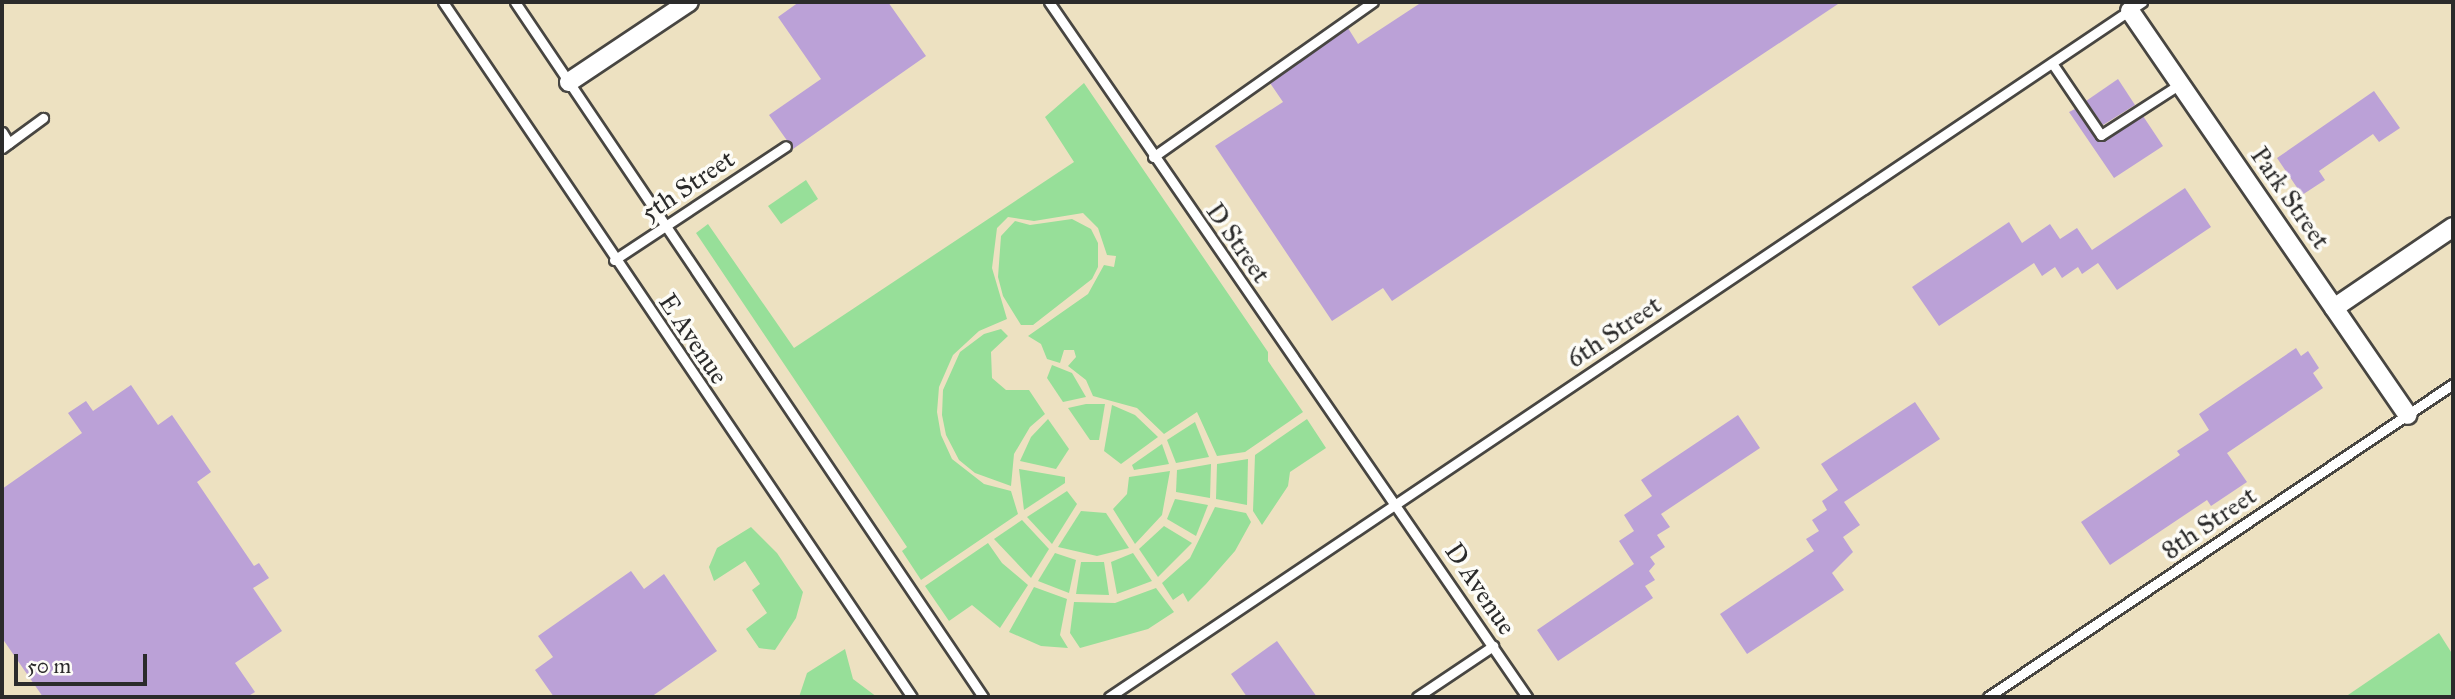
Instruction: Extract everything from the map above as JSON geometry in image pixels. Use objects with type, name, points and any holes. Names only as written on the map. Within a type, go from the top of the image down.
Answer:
[{"type":"street","points":[[569,82],[689,2]]},
{"type":"street","name":"Park Street","points":[[2136,6],[2180,83],[2408,415]]},
{"type":"street","points":[[2334,308],[2453,227]]},
{"type":"lane","name":"E Avenue","points":[[443,2],[614,260],[912,697]]},
{"type":"lane","name":"E Avenue","points":[[515,2],[983,697]]},
{"type":"lane","name":"D Street","points":[[1049,2],[1375,481],[1397,504]]},
{"type":"lane","points":[[1153,157],[1373,2]]},
{"type":"lane","name":"6th Street","points":[[1109,697],[2136,6]]},
{"type":"lane","points":[[2052,63],[2101,135],[2180,83]]},
{"type":"lane","points":[[2,132],[6,145],[43,118]]},
{"type":"lane","name":"5th Street","points":[[614,260],[786,146]]},
{"type":"lane","name":"8th Street","points":[[1988,697],[2453,384]]},
{"type":"lane","name":"D Avenue","points":[[1397,504],[1527,697]]},
{"type":"lane","points":[[1417,697],[1493,646]]},
{"type":"green space","points":[[1084,83],[1268,352],[1268,361],[1303,412],[1245,452],[1217,456],[1197,412],[1164,434],[1137,408],[1093,396],[1086,380],[1068,366],[1076,357],[1074,350],[1064,350],[1060,363],[1047,359],[1041,344],[1028,336],[1088,294],[1104,265],[1114,267],[1116,256],[1107,255],[1098,228],[1083,213],[1034,221],[1008,217],[997,228],[992,268],[1007,319],[979,331],[953,355],[939,387],[937,412],[941,435],[952,459],[984,484],[1011,491],[1018,514],[921,580],[902,551],[907,547],[696,233],[708,224],[794,348],[1074,162],[1045,117]]},
{"type":"green space","points":[[806,180],[818,199],[781,224],[768,206]]},
{"type":"green space","points":[[1072,219],[1091,229],[1098,243],[1098,267],[1092,279],[1033,325],[1021,325],[1003,296],[998,277],[1001,236],[1015,221],[1030,225]]},
{"type":"green space","points":[[1001,329],[1008,336],[991,352],[992,378],[1006,390],[1029,390],[1045,414],[1030,427],[1014,454],[1011,486],[975,473],[959,460],[946,435],[942,415],[943,390],[960,352],[984,334]]},
{"type":"green space","points":[[1052,365],[1072,373],[1086,397],[1063,402],[1047,378]]},
{"type":"green space","points":[[1105,404],[1099,440],[1090,440],[1068,408]]},
{"type":"green space","points":[[1112,405],[1135,415],[1158,437],[1121,464],[1104,451]]},
{"type":"green space","points":[[1048,419],[1069,449],[1056,469],[1020,461],[1031,437]]},
{"type":"green space","points":[[1307,419],[1326,448],[1290,472],[1288,486],[1262,525],[1253,511],[1255,455]]},
{"type":"green space","points":[[1195,422],[1209,457],[1176,463],[1167,440]]},
{"type":"green space","points":[[1162,444],[1169,464],[1134,470],[1132,465]]},
{"type":"green space","points":[[1248,459],[1247,505],[1216,499],[1217,464]]},
{"type":"green space","points":[[1211,464],[1210,498],[1176,492],[1177,470]]},
{"type":"green space","points":[[1019,469],[1065,477],[1065,483],[1024,510]]},
{"type":"green space","points":[[1170,471],[1162,515],[1135,544],[1113,509],[1127,494],[1129,477]]},
{"type":"green space","points":[[1067,491],[1077,504],[1052,544],[1027,517]]},
{"type":"green space","points":[[1175,499],[1208,505],[1196,536],[1167,519]]},
{"type":"green space","points":[[1215,507],[1246,513],[1251,522],[1235,551],[1188,602],[1183,593],[1173,600],[1162,583],[1190,558]]},
{"type":"green space","points":[[1081,511],[1106,513],[1129,548],[1097,556],[1058,547]]},
{"type":"green space","points":[[1022,520],[1049,549],[1031,578],[994,539]]},
{"type":"green space","points":[[1164,526],[1192,543],[1158,577],[1139,549]]},
{"type":"green space","points":[[751,527],[777,553],[803,592],[796,618],[775,650],[759,648],[746,629],[767,613],[752,590],[760,584],[745,561],[714,581],[709,567],[717,548]]},
{"type":"green space","points":[[988,543],[1002,563],[1028,585],[1000,628],[972,605],[949,621],[925,586]]},
{"type":"green space","points":[[1055,553],[1076,560],[1069,593],[1038,581]]},
{"type":"green space","points":[[1133,553],[1152,581],[1117,594],[1111,562]]},
{"type":"green space","points":[[1081,562],[1104,562],[1109,595],[1076,594]]},
{"type":"green space","points":[[1034,587],[1067,599],[1060,635],[1068,648],[1041,646],[1009,632]]},
{"type":"green space","points":[[1156,588],[1174,612],[1148,629],[1080,648],[1070,633],[1074,602],[1115,603]]},
{"type":"green space","points":[[2439,633],[2453,655],[2453,697],[2345,697]]},
{"type":"green space","points":[[845,649],[853,679],[877,697],[799,697],[807,673]]},
{"type":"building","points":[[799,2],[888,2],[926,56],[793,149],[769,115],[821,79],[778,17]]},
{"type":"building","points":[[1422,2],[1841,2],[1392,301],[1383,288],[1332,321],[1215,146],[1283,102],[1270,83],[1348,28],[1358,44]]},
{"type":"building","points":[[2118,79],[2135,105],[2103,125],[2086,101]]},
{"type":"building","points":[[2374,91],[2400,128],[2379,142],[2373,134],[2319,171],[2325,180],[2302,195],[2277,158]]},
{"type":"building","points":[[2075,109],[2099,142],[2143,116],[2163,146],[2114,178],[2069,112]]},
{"type":"building","points":[[2185,188],[2211,227],[2117,290],[2098,263],[2082,274],[2078,267],[2062,278],[2055,267],[2042,276],[2034,263],[1939,326],[1912,287],[2009,222],[2022,243],[2050,224],[2060,239],[2077,228],[2092,250]]},
{"type":"building","points":[[2296,348],[2301,356],[2308,351],[2319,368],[2313,373],[2323,388],[2227,453],[2247,482],[2211,506],[2207,500],[2110,565],[2081,522],[2180,455],[2177,451],[2209,430],[2199,414]]},
{"type":"building","points":[[131,385],[158,425],[172,415],[211,472],[197,482],[254,566],[259,563],[269,578],[253,588],[282,631],[235,663],[255,692],[247,697],[43,697],[2,638],[2,489],[82,433],[68,413],[86,401],[93,411]]},
{"type":"building","points":[[1915,402],[1940,439],[1844,502],[1860,525],[1843,537],[1853,552],[1832,573],[1844,590],[1747,654],[1720,614],[1814,551],[1806,539],[1819,531],[1812,520],[1827,510],[1822,501],[1838,490],[1821,464]]},
{"type":"building","points":[[1738,415],[1760,448],[1661,514],[1670,527],[1657,535],[1665,547],[1650,557],[1655,564],[1649,571],[1655,580],[1645,586],[1653,598],[1558,661],[1537,630],[1634,564],[1619,541],[1634,531],[1624,515],[1652,496],[1641,480]]},
{"type":"building","points":[[631,571],[644,589],[664,574],[717,651],[651,697],[554,697],[535,670],[553,657],[538,636]]},
{"type":"building","points":[[1277,641],[1317,697],[1247,697],[1231,674]]}]
